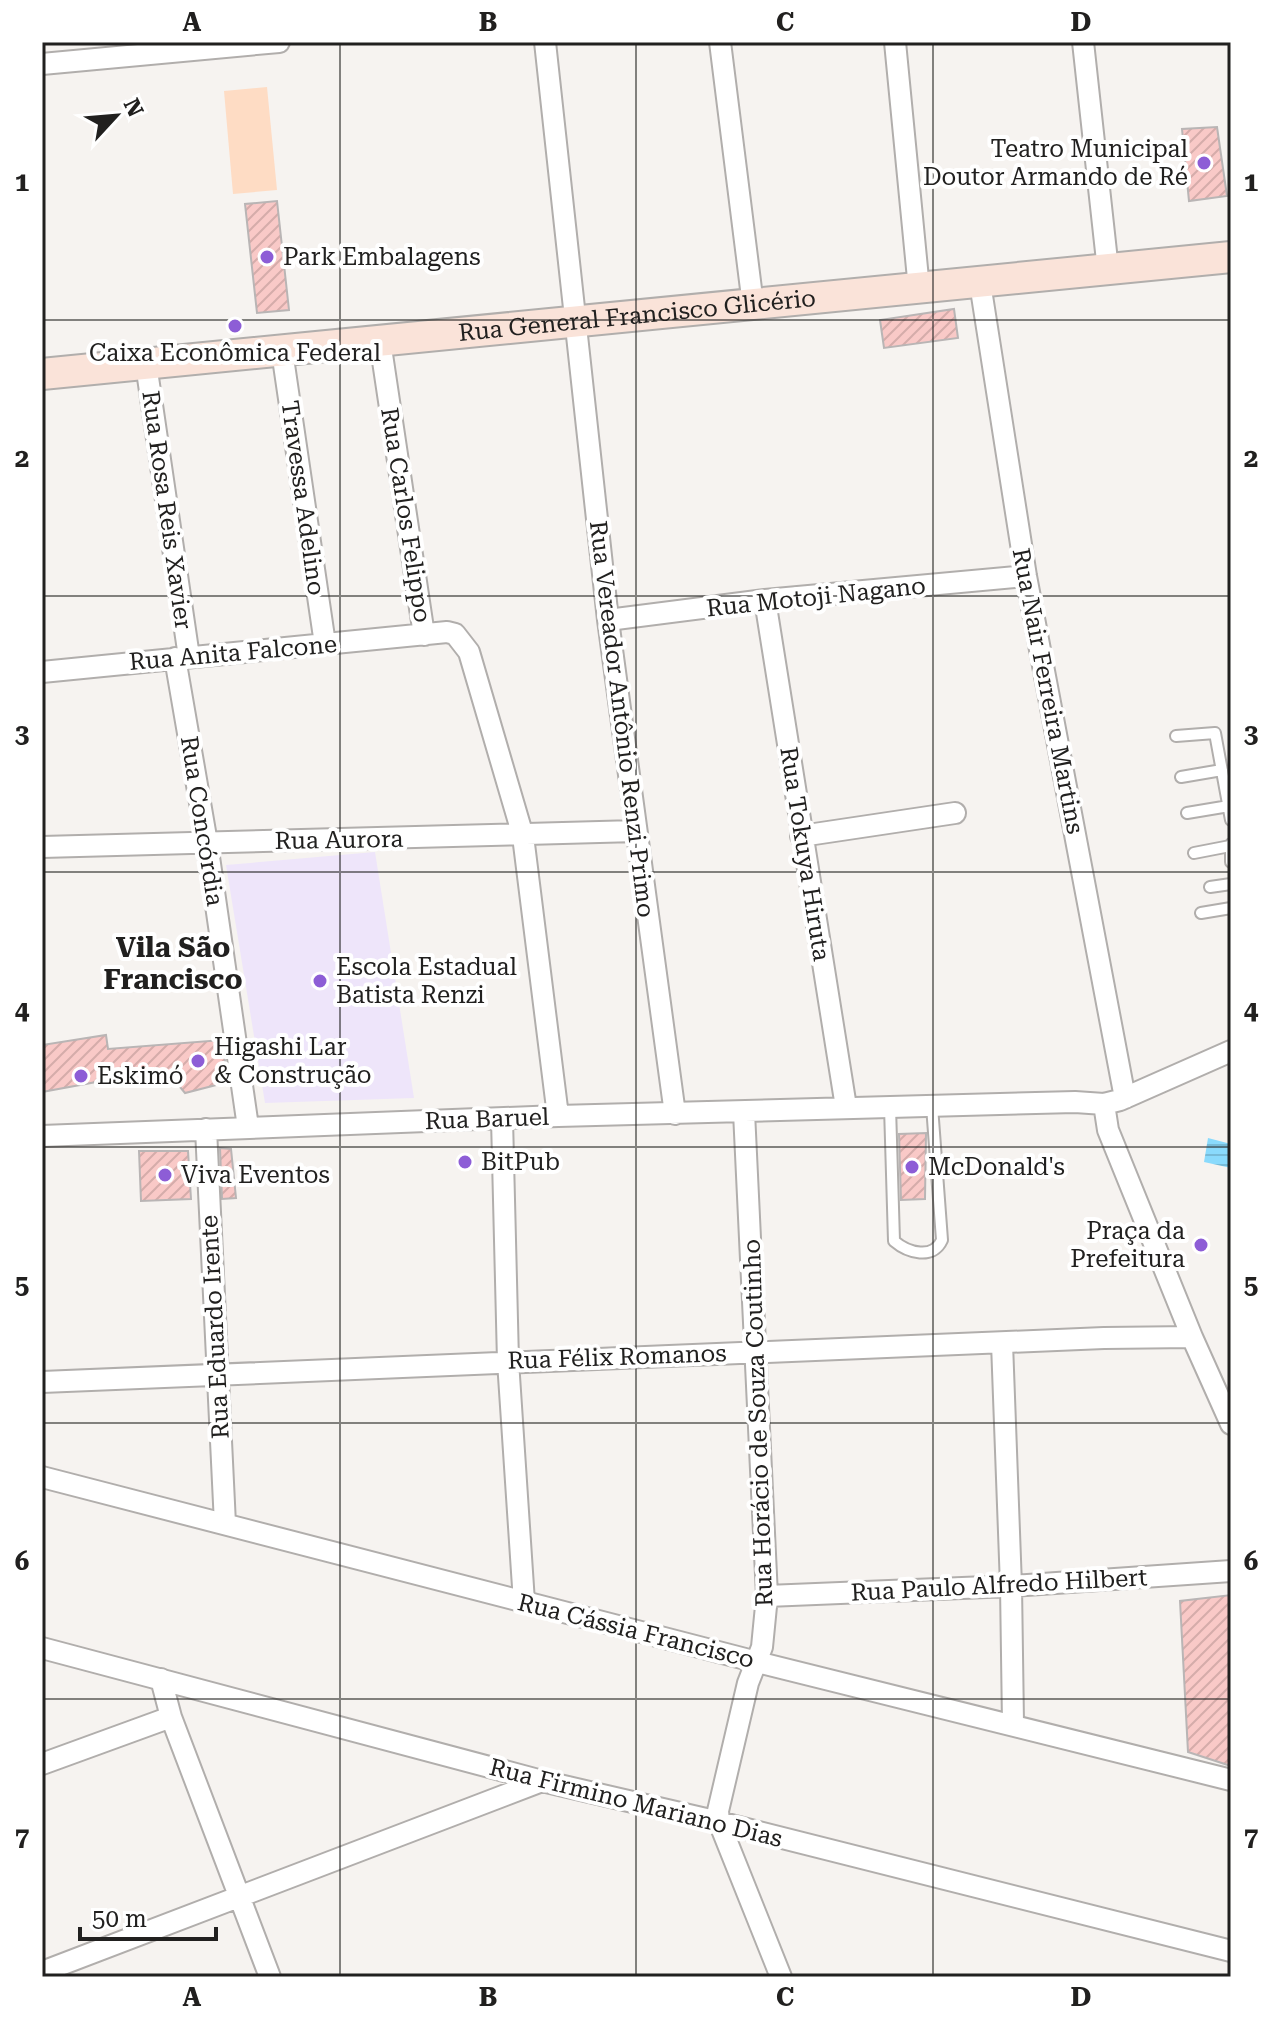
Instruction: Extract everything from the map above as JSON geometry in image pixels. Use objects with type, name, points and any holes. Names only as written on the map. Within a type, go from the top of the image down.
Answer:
[{"type":"main road","name":"Rua General Francisco Glicério","points":[[42,374],[1231,257]]},
{"type":"street","points":[[42,64],[201,46],[279,42]]},
{"type":"street","name":"Rua Vereador Antônio Renzi Primo","points":[[545,42],[608,620],[675,1114]]},
{"type":"street","points":[[720,42],[753,305]]},
{"type":"street","points":[[895,42],[919,289]]},
{"type":"street","points":[[1083,42],[1108,270]]},
{"type":"street","name":"Rua Nair Ferreira Martins","points":[[980,283],[1026,576],[1125,1098]]},
{"type":"street","name":"Rua Carlos Felippo","points":[[380,341],[424,635],[455,634],[469,652],[523,836]]},
{"type":"street","name":"Travessa Adelino","points":[[282,351],[325,644]]},
{"type":"street","name":"Rua Rosa Reis Xavier","points":[[146,364],[182,658]]},
{"type":"street","name":"Rua Motoji Nagano","points":[[608,620],[765,600],[1026,576]]},
{"type":"street","name":"Rua Tokuya Hiruta","points":[[765,600],[846,1107]]},
{"type":"street","name":"Rua Anita Falcone","points":[[42,672],[424,635]]},
{"type":"street","name":"Rua Concórdia","points":[[182,658],[248,1127]]},
{"type":"street","points":[[801,836],[955,813]]},
{"type":"street","name":"Rua Aurora","points":[[42,847],[636,831]]},
{"type":"street","points":[[523,836],[558,1116]]},
{"type":"street","points":[[1231,1051],[1125,1098],[1104,1104],[1108,1130],[1192,1337],[1222,1380],[1231,1424]]},
{"type":"street","name":"Rua Baruel","points":[[42,1136],[846,1107],[1104,1104]]},
{"type":"street","name":"Rua Horácio de Souza Coutinho","points":[[719,1822],[718,1811],[726,1772],[748,1683],[765,1631],[767,1596],[744,1112]]},
{"type":"street","points":[[502,1119],[508,1361],[524,1602]]},
{"type":"street","name":"Rua Eduardo Irente","points":[[206,1129],[225,1524]]},
{"type":"street","name":"Rua Félix Romanos","points":[[42,1382],[217,1377],[508,1361],[1192,1337]]},
{"type":"street","points":[[1002,1343],[1013,1723]]},
{"type":"street","name":"Rua Cássia Francisco","points":[[42,1477],[757,1662],[1013,1723],[1231,1780]]},
{"type":"street","name":"Rua Paulo Alfredo Hilbert","points":[[767,1596],[1011,1586],[1231,1571]]},
{"type":"street","name":"Rua Firmino Mariano Dias","points":[[42,1648],[542,1781],[719,1822],[1231,1951]]},
{"type":"street","points":[[161,1679],[171,1717],[270,1977]]},
{"type":"street","points":[[42,1764],[171,1717]]},
{"type":"street","points":[[42,1972],[542,1781]]},
{"type":"street","points":[[719,1822],[781,1977]]},
{"type":"lane","points":[[1176,736],[1215,733],[1231,820]]},
{"type":"lane","points":[[1181,777],[1222,770]]},
{"type":"lane","points":[[1187,813],[1229,806]]},
{"type":"lane","points":[[1194,853],[1230,845],[1231,862]]},
{"type":"lane","points":[[1210,887],[1231,884]]},
{"type":"lane","points":[[1201,913],[1231,908]]},
{"type":"lane","points":[[890,1107],[894,1241],[904,1250],[931,1252],[938,1248],[942,1240],[932,1106]]},
{"type":"shaded area","points":[[267,87],[277,190],[233,194],[224,91]]},
{"type":"shaded area","name":"Escola Estadual Batista Renzi","points":[[375,852],[414,1098],[265,1103],[226,865]]},
{"type":"water","points":[[1208,1138],[1231,1144],[1231,1168],[1204,1162]]},
{"type":"building","name":"Teatro Municipal Doutor Armando de Ré","points":[[1217,127],[1227,196],[1189,201],[1182,129]]},
{"type":"building","name":"Park Embalagens","points":[[277,201],[289,310],[257,313],[245,204]]},
{"type":"building","points":[[954,309],[958,338],[884,348],[880,320]]},
{"type":"building","points":[[106,1035],[108,1049],[222,1040],[228,1082],[185,1093],[171,1076],[130,1083],[129,1076],[42,1092],[42,1045]]},
{"type":"building","name":"McDonald's","points":[[926,1133],[925,1199],[901,1200],[899,1134]]},
{"type":"building","points":[[220,1148],[231,1149],[236,1198],[222,1199]]},
{"type":"building","name":"Viva Eventos","points":[[139,1151],[188,1151],[191,1199],[141,1201]]},
{"type":"building","points":[[1231,1595],[1231,1766],[1188,1752],[1180,1601]]},
{"type":"place","name":"Teatro Municipal Doutor Armando de Ré","points":[[1204,163]]},
{"type":"place","name":"Park Embalagens","points":[[267,257]]},
{"type":"place","name":"Caixa Econômica Federal","points":[[235,326]]},
{"type":"place","name":"Escola Estadual Batista Renzi","points":[[320,981]]},
{"type":"place","name":"Higashi Lar & Construção","points":[[198,1061]]},
{"type":"place","name":"Eskimó","points":[[81,1076]]},
{"type":"place","name":"BitPub","points":[[465,1162]]},
{"type":"place","name":"McDonald's","points":[[912,1167]]},
{"type":"place","name":"Viva Eventos","points":[[165,1175]]},
{"type":"place","name":"Praça da Prefeitura","points":[[1201,1245]]},
{"type":"district","name":"Vila São Francisco","points":[[173,963]]}]
